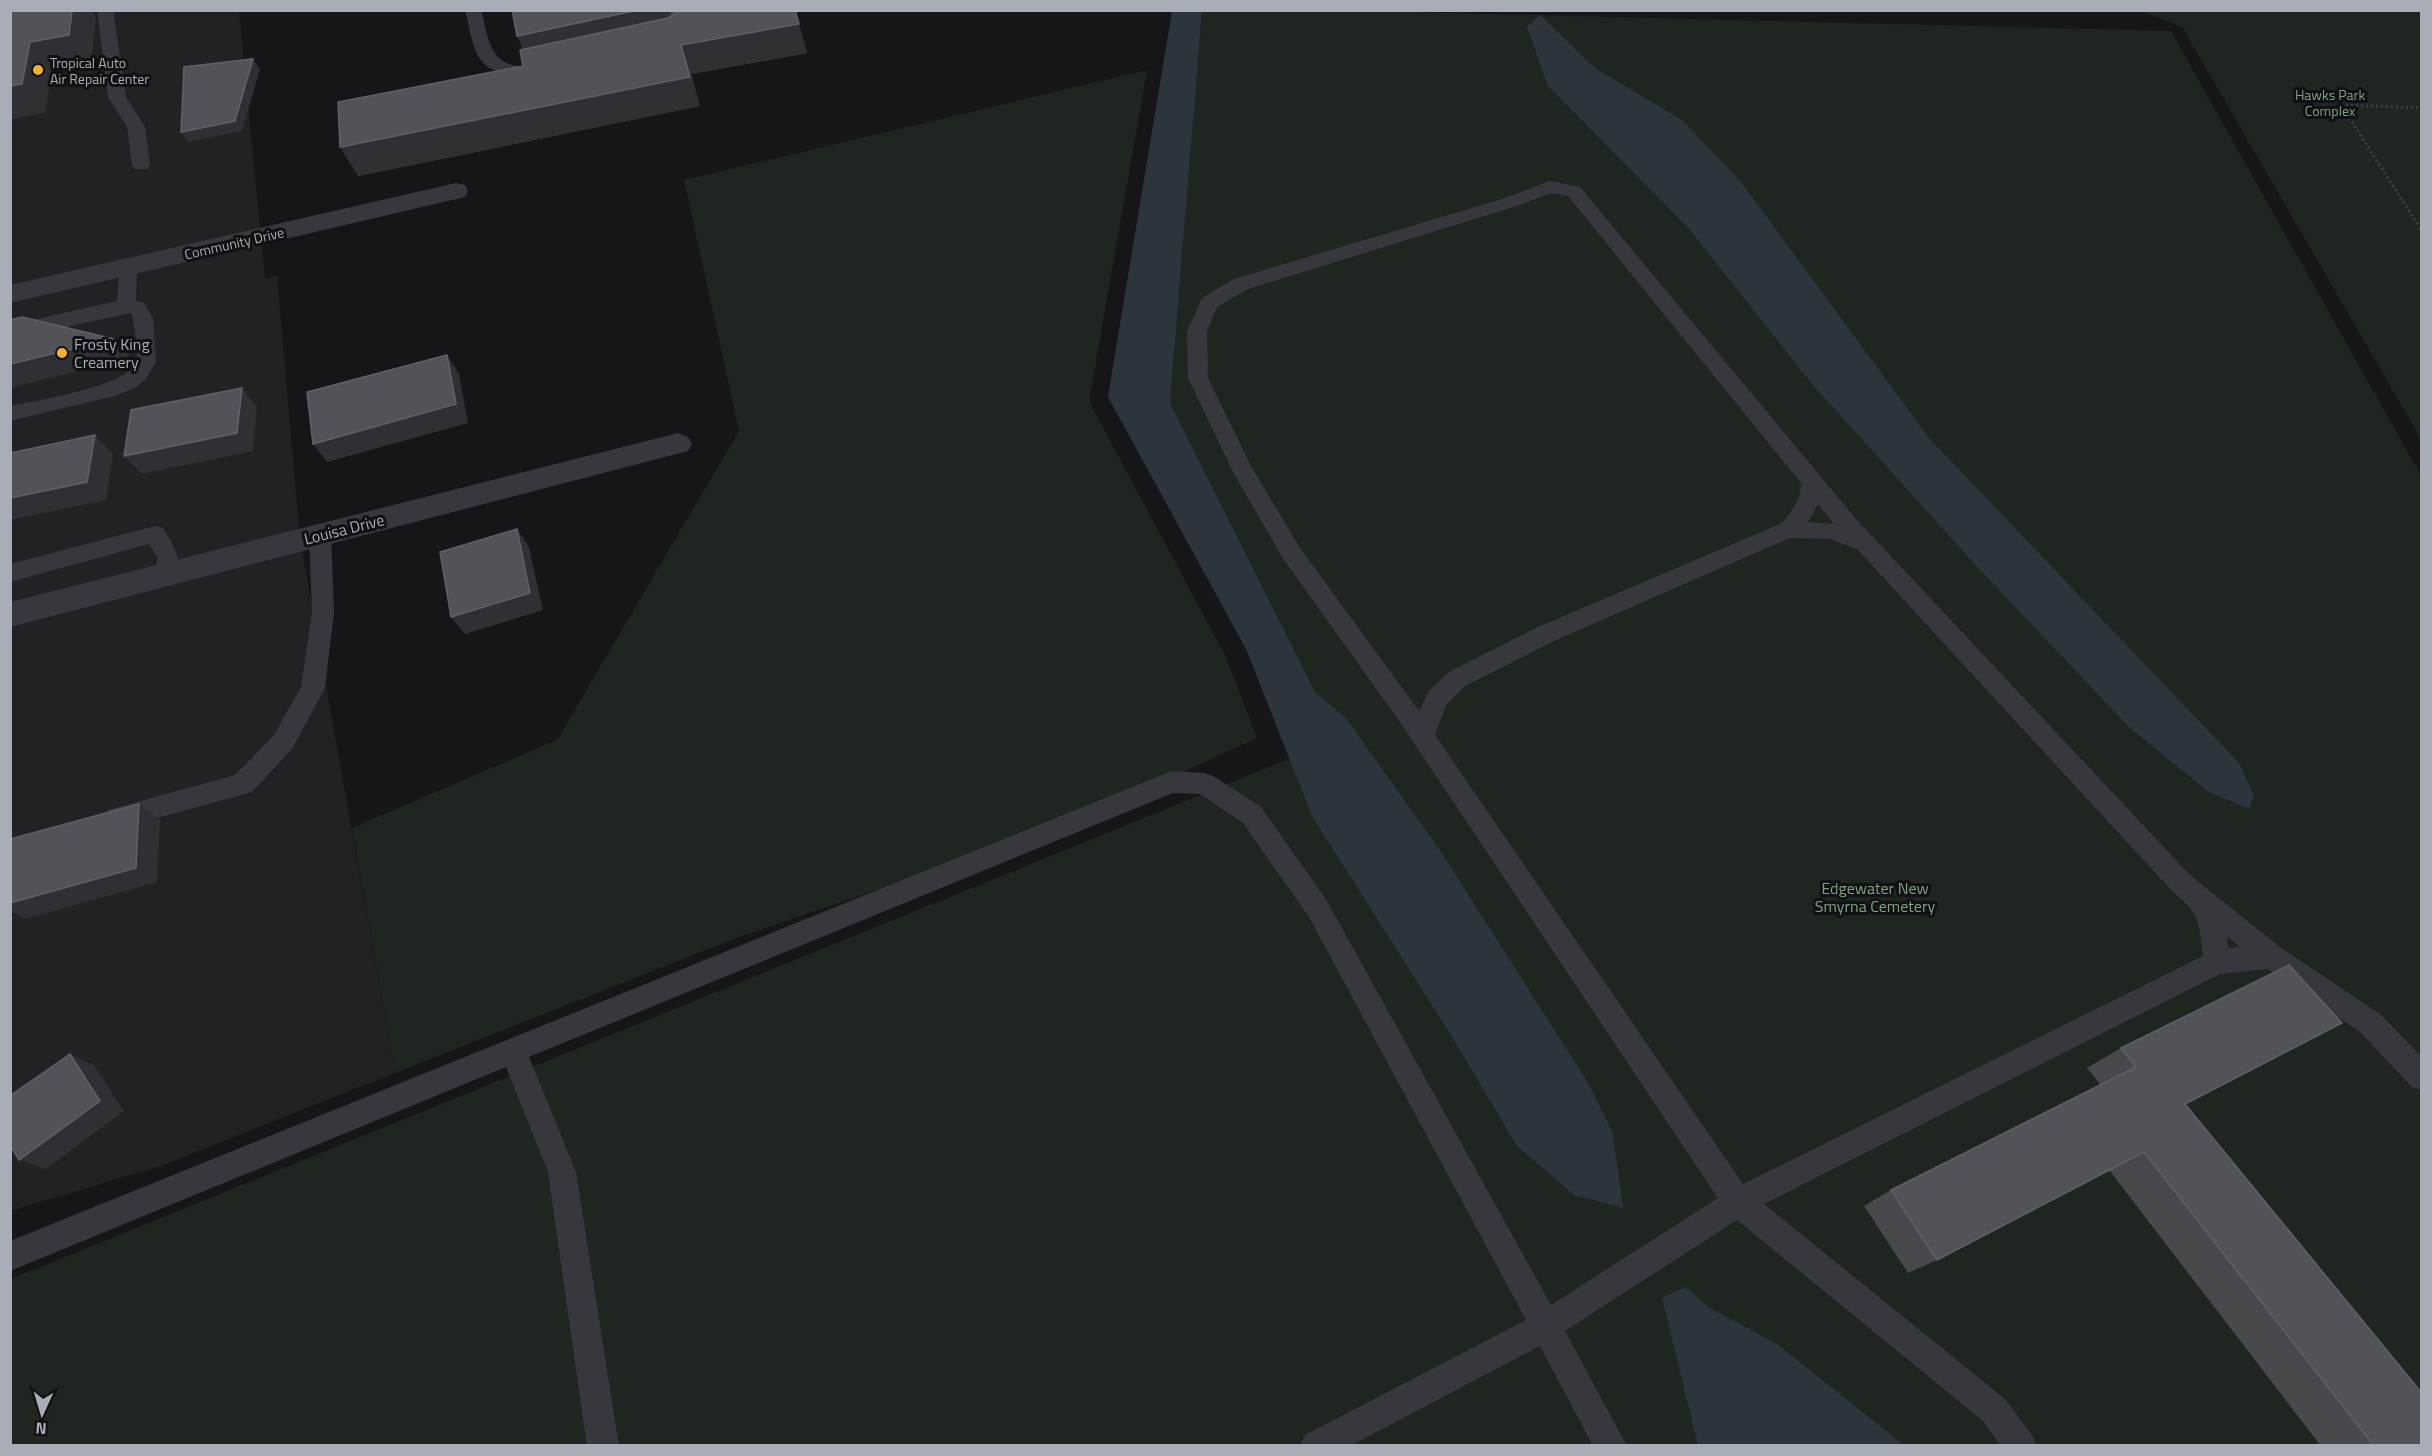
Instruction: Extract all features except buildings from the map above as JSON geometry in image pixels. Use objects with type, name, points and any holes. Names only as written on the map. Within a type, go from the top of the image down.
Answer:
[{"type":"street","name":"Community Drive","points":[[10,294],[456,191]]},
{"type":"street","name":"Louisa Drive","points":[[10,615],[678,444]]},
{"type":"lane","points":[[105,10],[117,96],[136,126],[141,165]]},
{"type":"lane","points":[[474,10],[487,57],[504,68],[528,73],[563,65]]},
{"type":"lane","points":[[2021,1446],[1994,1410],[1738,1202],[1422,737],[1292,554],[1241,468],[1198,378],[1197,331],[1209,303],[1241,284],[1511,202],[1550,187],[1574,191],[1812,482],[1865,543],[2181,883],[2271,957],[2370,1023],[2421,1077]]},
{"type":"lane","points":[[126,306],[128,268]]},
{"type":"lane","points":[[10,332],[126,306],[137,308],[143,318],[146,362],[139,375],[118,387],[10,414]]},
{"type":"lane","points":[[1422,737],[1426,721],[1437,698],[1457,679],[1546,633],[1788,530],[1804,514],[1811,498],[1812,482]]},
{"type":"lane","points":[[1788,530],[1831,531],[1865,543]]},
{"type":"lane","points":[[10,573],[155,534],[168,557],[167,576]]},
{"type":"lane","points":[[99,823],[243,784],[283,742],[313,688],[322,612],[320,535]]},
{"type":"lane","points":[[10,1256],[1172,782],[1204,784],[1252,815],[1318,909],[1611,1446]]},
{"type":"lane","points":[[2203,901],[2212,924],[2217,962]]},
{"type":"lane","points":[[1316,1446],[1546,1326],[1738,1202],[2217,962],[2271,957]]},
{"type":"lane","points":[[513,1051],[562,1172],[603,1446]]},
{"type":"path","points":[[2421,108],[2341,105],[2421,231]]},
{"type":"shaded area","points":[[11,11],[239,11],[265,279],[277,276],[300,539],[395,1073],[161,1166],[11,1211]]},
{"type":"shaded area","points":[[1172,11],[1202,11],[1170,403],[1315,692],[1346,718],[1441,852],[1590,1086],[1613,1134],[1623,1208],[1574,1195],[1517,1146],[1449,1032],[1312,816],[1246,649],[1108,397]]},
{"type":"shaded area","points":[[1540,15],[1595,68],[1682,120],[1741,182],[1929,438],[2239,763],[2254,796],[2249,809],[2209,792],[2130,728],[1982,572],[1812,384],[1690,230],[1548,86],[1527,27]]},
{"type":"shaded area","points":[[1686,1287],[1708,1307],[1777,1344],[1904,1445],[1698,1445],[1662,1298]]},
{"type":"green space","name":"Edgewater New Smyrna Cemetery","points":[[1202,11],[1370,11],[2171,31],[2421,476],[2421,1445],[11,1446],[11,1279],[1355,732],[1346,718],[1315,693],[1170,403]]},
{"type":"green space","name":"Hawks Park Complex","points":[[2141,11],[2421,11],[2421,439],[2182,27]]},
{"type":"green space","points":[[1147,70],[1090,396],[1091,405],[1226,657],[1257,738],[1073,823],[739,937],[395,1073],[352,828],[557,740],[739,431],[684,180]]},
{"type":"place","name":"Tropical Auto Air Repair Center","points":[[38,70]]},
{"type":"place","name":"Frosty King Creamery","points":[[62,353]]}]
